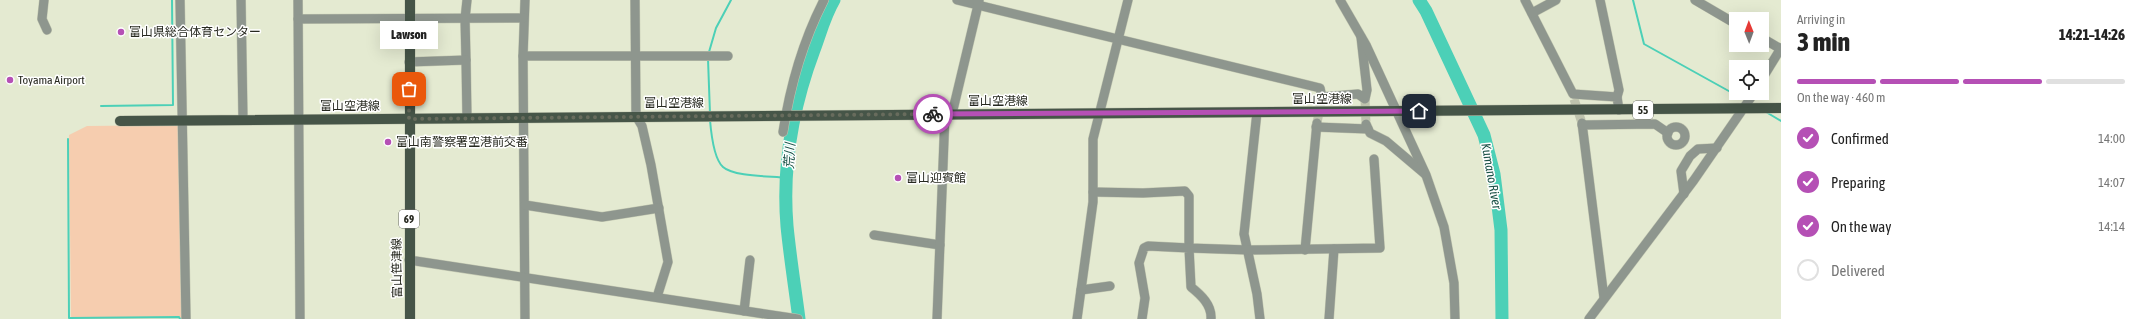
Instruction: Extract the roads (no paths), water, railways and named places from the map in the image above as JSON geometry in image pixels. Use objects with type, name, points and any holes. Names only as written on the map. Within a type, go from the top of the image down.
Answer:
[{"type":"main road","name":"富山笹津線","points":[[410,0],[410,319]]},
{"type":"main road","name":"富山空港線","points":[[120,121],[298,118],[409,119],[1781,108]]},
{"type":"street","points":[[44,0],[42,19],[47,30]]},
{"type":"street","points":[[180,0],[182,120],[184,134],[186,319]]},
{"type":"street","points":[[241,0],[243,119]]},
{"type":"street","points":[[298,0],[300,319]]},
{"type":"street","points":[[467,0],[465,19],[467,118]]},
{"type":"street","points":[[525,0],[523,18],[525,319]]},
{"type":"street","points":[[634,0],[636,116],[642,126],[659,208],[668,262],[657,297]]},
{"type":"street","points":[[782,132],[785,115],[806,37],[824,0]]},
{"type":"street","points":[[957,0],[979,3],[1118,39],[1320,88],[1322,97],[1358,94],[1365,99],[1367,90],[1361,37]]},
{"type":"street","points":[[1077,319],[1093,192],[1094,139],[1099,113],[1128,0]]},
{"type":"street","points":[[1340,0],[1401,111],[1426,175],[1444,227],[1454,283],[1455,319]]},
{"type":"street","points":[[1525,0],[1574,97],[1617,97]]},
{"type":"street","points":[[1532,13],[1556,0]]},
{"type":"street","points":[[1600,0],[1619,90],[1617,97],[1619,110]]},
{"type":"street","points":[[1694,0],[1729,20]]},
{"type":"street","points":[[937,319],[948,114],[979,3]]},
{"type":"street","points":[[298,19],[410,20],[523,18]]},
{"type":"street","points":[[1769,42],[1781,49],[1769,68]]},
{"type":"street","points":[[523,56],[728,56]]},
{"type":"street","points":[[409,62],[466,60]]},
{"type":"street","points":[[1589,319],[1684,194],[1750,100]]},
{"type":"street","points":[[1634,110],[1636,124]]},
{"type":"street","points":[[1257,112],[1244,234],[1249,250],[1260,319]]},
{"type":"street","points":[[1604,298],[1582,124],[1655,124],[1668,133]]},
{"type":"street","points":[[1305,250],[1317,125],[1367,126],[1370,134],[1386,141],[1426,175]]},
{"type":"street","points":[[1668,133],[1674,128],[1682,130],[1684,138],[1679,144]]},
{"type":"street","points":[[1668,133],[1668,141],[1673,144],[1679,144],[1690,156]]},
{"type":"street","points":[[1684,194],[1681,171],[1690,156],[1698,149],[1717,148]]},
{"type":"street","points":[[1142,319],[1145,298],[1139,263],[1144,248],[1148,246],[1249,250],[1380,248],[1374,159]]},
{"type":"street","points":[[1093,192],[1143,193],[1185,191],[1189,196],[1191,288],[1203,296],[1212,313],[1211,319]]},
{"type":"street","points":[[525,204],[602,217],[659,208]]},
{"type":"street","points":[[874,235],[940,245]]},
{"type":"street","points":[[1329,319],[1334,249]]},
{"type":"street","points":[[409,260],[798,319]]},
{"type":"street","points":[[744,311],[750,260]]},
{"type":"street","points":[[1081,290],[1110,286]]},
{"type":"waterway","points":[[101,106],[173,105],[172,0]]},
{"type":"waterway","points":[[709,52],[716,28],[731,0]]},
{"type":"waterway","name":"荒川","points":[[799,319],[787,226],[786,181],[788,159],[800,93],[823,25],[834,0]]},
{"type":"waterway","name":"Kumano River","points":[[1419,0],[1426,11],[1484,135],[1494,174],[1501,230],[1502,319]]},
{"type":"waterway","points":[[1633,0],[1644,44],[1729,91]]},
{"type":"waterway","points":[[708,59],[710,114]]},
{"type":"waterway","points":[[1766,112],[1781,121]]},
{"type":"waterway","points":[[710,120],[715,152],[723,167],[736,173],[754,176],[787,178]]},
{"type":"waterway","points":[[68,139],[69,318],[179,317],[180,319]]},
{"type":"tunnel","points":[[1317,123],[1322,97]]},
{"type":"tunnel","points":[[1365,99],[1366,124]]},
{"type":"tunnel","points":[[1574,99],[1582,123]]},
{"type":"place","name":"富山県総合体育センター","points":[[121,32]]},
{"type":"place","name":"Toyama Airport","points":[[10,80]]},
{"type":"place","name":"Lawson","points":[[409,89]]},
{"type":"place","name":"富山南警察署空港前交番","points":[[388,142]]},
{"type":"place","name":"富山迎賓館","points":[[898,178]]}]
